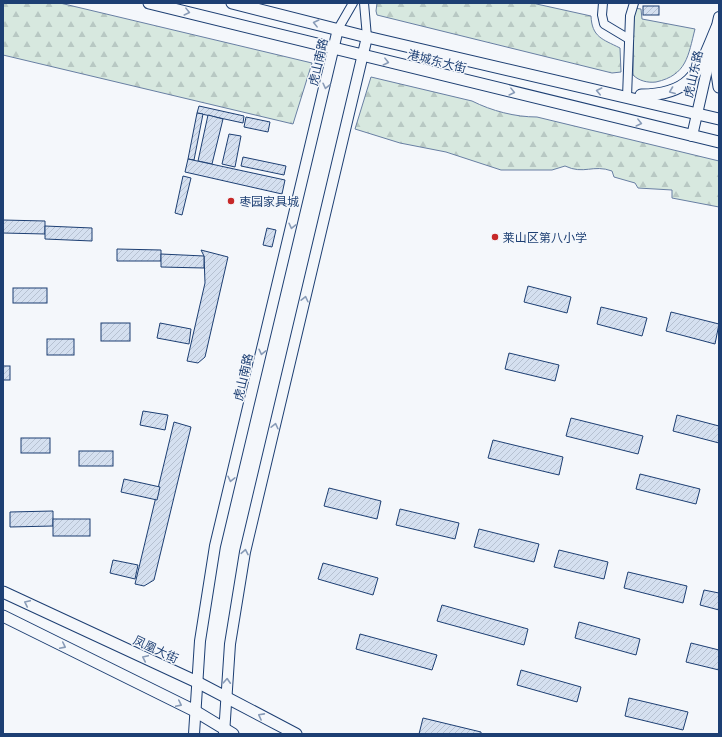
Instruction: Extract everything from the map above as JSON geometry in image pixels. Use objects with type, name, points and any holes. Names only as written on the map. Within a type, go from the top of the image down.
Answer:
[{"type":"main road","name":"港城东大街","points":[[149,3],[719,142]]},
{"type":"main road","name":"港城东大街","points":[[232,3],[367,37],[627,96],[719,119]]},
{"type":"main road","points":[[718,22],[715,60],[719,87]]},
{"type":"main road","points":[[627,96],[660,95],[677,90],[694,76],[718,22]]},
{"type":"main road","name":"凤凰大街","points":[[3,592],[197,682],[296,734]]},
{"type":"main road","points":[[3,616],[195,712],[227,732]]},
{"type":"street","points":[[338,29],[353,3]]},
{"type":"street","points":[[227,732],[226,697],[230,644],[245,552],[367,37],[364,3]]},
{"type":"street","points":[[604,3],[602,15],[604,24],[629,39]]},
{"type":"street","points":[[627,96],[630,16],[634,3]]},
{"type":"street","name":"虎山东路","points":[[692,136],[718,22]]},
{"type":"street","name":"虎山南路","points":[[194,734],[200,641],[215,546],[335,48],[338,29]]},
{"type":"green space","points":[[3,3],[60,3],[312,63],[293,124],[3,55]]},
{"type":"green space","points":[[377,3],[532,3],[591,16],[593,29],[596,33],[603,39],[620,48],[621,72],[612,73],[377,15]]},
{"type":"green space","points":[[634,8],[641,9],[642,19],[695,29],[688,56],[680,69],[674,75],[656,82],[650,82],[641,80],[633,75]]},
{"type":"green space","points":[[371,77],[472,101],[504,113],[537,117],[719,161],[719,207],[672,198],[672,190],[638,188],[635,183],[614,177],[612,171],[605,169],[578,170],[565,166],[552,170],[501,170],[446,152],[400,143],[355,129]]},
{"type":"building","points":[[643,6],[659,6],[659,15],[643,15]]},
{"type":"building","points":[[199,106],[244,116],[243,123],[197,113]]},
{"type":"building","points":[[197,113],[203,114],[194,160],[188,159]]},
{"type":"building","points":[[208,115],[223,119],[212,164],[198,161]]},
{"type":"building","points":[[246,117],[270,122],[268,132],[244,127]]},
{"type":"building","points":[[229,134],[241,136],[235,167],[222,164]]},
{"type":"building","points":[[243,157],[286,166],[284,175],[241,166]]},
{"type":"building","points":[[188,159],[285,180],[282,194],[185,172]]},
{"type":"building","points":[[183,176],[191,178],[182,215],[175,213]]},
{"type":"building","points":[[3,220],[45,221],[45,234],[3,233]]},
{"type":"building","points":[[45,226],[92,228],[92,241],[45,239]]},
{"type":"building","points":[[267,228],[276,230],[272,247],[263,245]]},
{"type":"building","points":[[117,249],[161,250],[161,261],[117,261]]},
{"type":"building","points":[[201,250],[228,257],[205,357],[198,363],[187,361],[205,283],[204,256]]},
{"type":"building","points":[[161,254],[204,256],[204,268],[161,267]]},
{"type":"building","points":[[528,286],[571,297],[567,313],[524,302]]},
{"type":"building","points":[[13,288],[47,288],[47,303],[13,303]]},
{"type":"building","points":[[601,307],[647,318],[642,336],[597,324]]},
{"type":"building","points":[[671,312],[719,324],[715,344],[666,331]]},
{"type":"building","points":[[101,323],[130,323],[130,341],[101,341]]},
{"type":"building","points":[[160,323],[191,329],[189,344],[157,338]]},
{"type":"building","points":[[47,339],[74,339],[74,355],[47,355]]},
{"type":"building","points":[[509,353],[559,365],[555,381],[505,369]]},
{"type":"building","points":[[3,366],[10,366],[10,380],[3,380]]},
{"type":"building","points":[[143,411],[168,415],[165,430],[140,425]]},
{"type":"building","points":[[677,415],[719,426],[719,443],[673,431]]},
{"type":"building","points":[[571,418],[643,436],[638,454],[566,436]]},
{"type":"building","points":[[174,422],[191,427],[154,580],[144,586],[135,584]]},
{"type":"building","points":[[21,438],[50,438],[50,453],[21,453]]},
{"type":"building","points":[[493,440],[563,457],[559,475],[488,458]]},
{"type":"building","points":[[79,451],[113,451],[113,466],[79,466]]},
{"type":"building","points":[[640,474],[700,489],[696,504],[636,489]]},
{"type":"building","points":[[124,479],[160,487],[157,500],[121,492]]},
{"type":"building","points":[[329,488],[381,501],[377,519],[324,506]]},
{"type":"building","points":[[400,509],[459,523],[455,539],[396,525]]},
{"type":"building","points":[[53,511],[53,526],[10,527],[10,512]]},
{"type":"building","points":[[53,519],[90,519],[90,536],[53,536]]},
{"type":"building","points":[[479,529],[539,544],[534,562],[474,547]]},
{"type":"building","points":[[559,550],[608,562],[604,579],[554,567]]},
{"type":"building","points":[[113,560],[138,565],[135,579],[110,573]]},
{"type":"building","points":[[323,563],[378,578],[373,595],[318,579]]},
{"type":"building","points":[[628,572],[687,586],[683,603],[624,588]]},
{"type":"building","points":[[704,590],[719,593],[719,610],[700,605]]},
{"type":"building","points":[[442,605],[528,629],[524,645],[437,621]]},
{"type":"building","points":[[579,622],[640,639],[636,655],[575,638]]},
{"type":"building","points":[[360,634],[437,655],[432,670],[356,649]]},
{"type":"building","points":[[691,643],[719,650],[719,670],[686,662]]},
{"type":"building","points":[[521,670],[581,687],[577,702],[517,685]]},
{"type":"building","points":[[629,698],[688,712],[683,730],[625,716]]},
{"type":"building","points":[[423,718],[481,732],[481,734],[419,734]]},
{"type":"place","name":"枣园家具城","points":[[231,201]]},
{"type":"place","name":"莱山区第八小学","points":[[495,237]]}]
